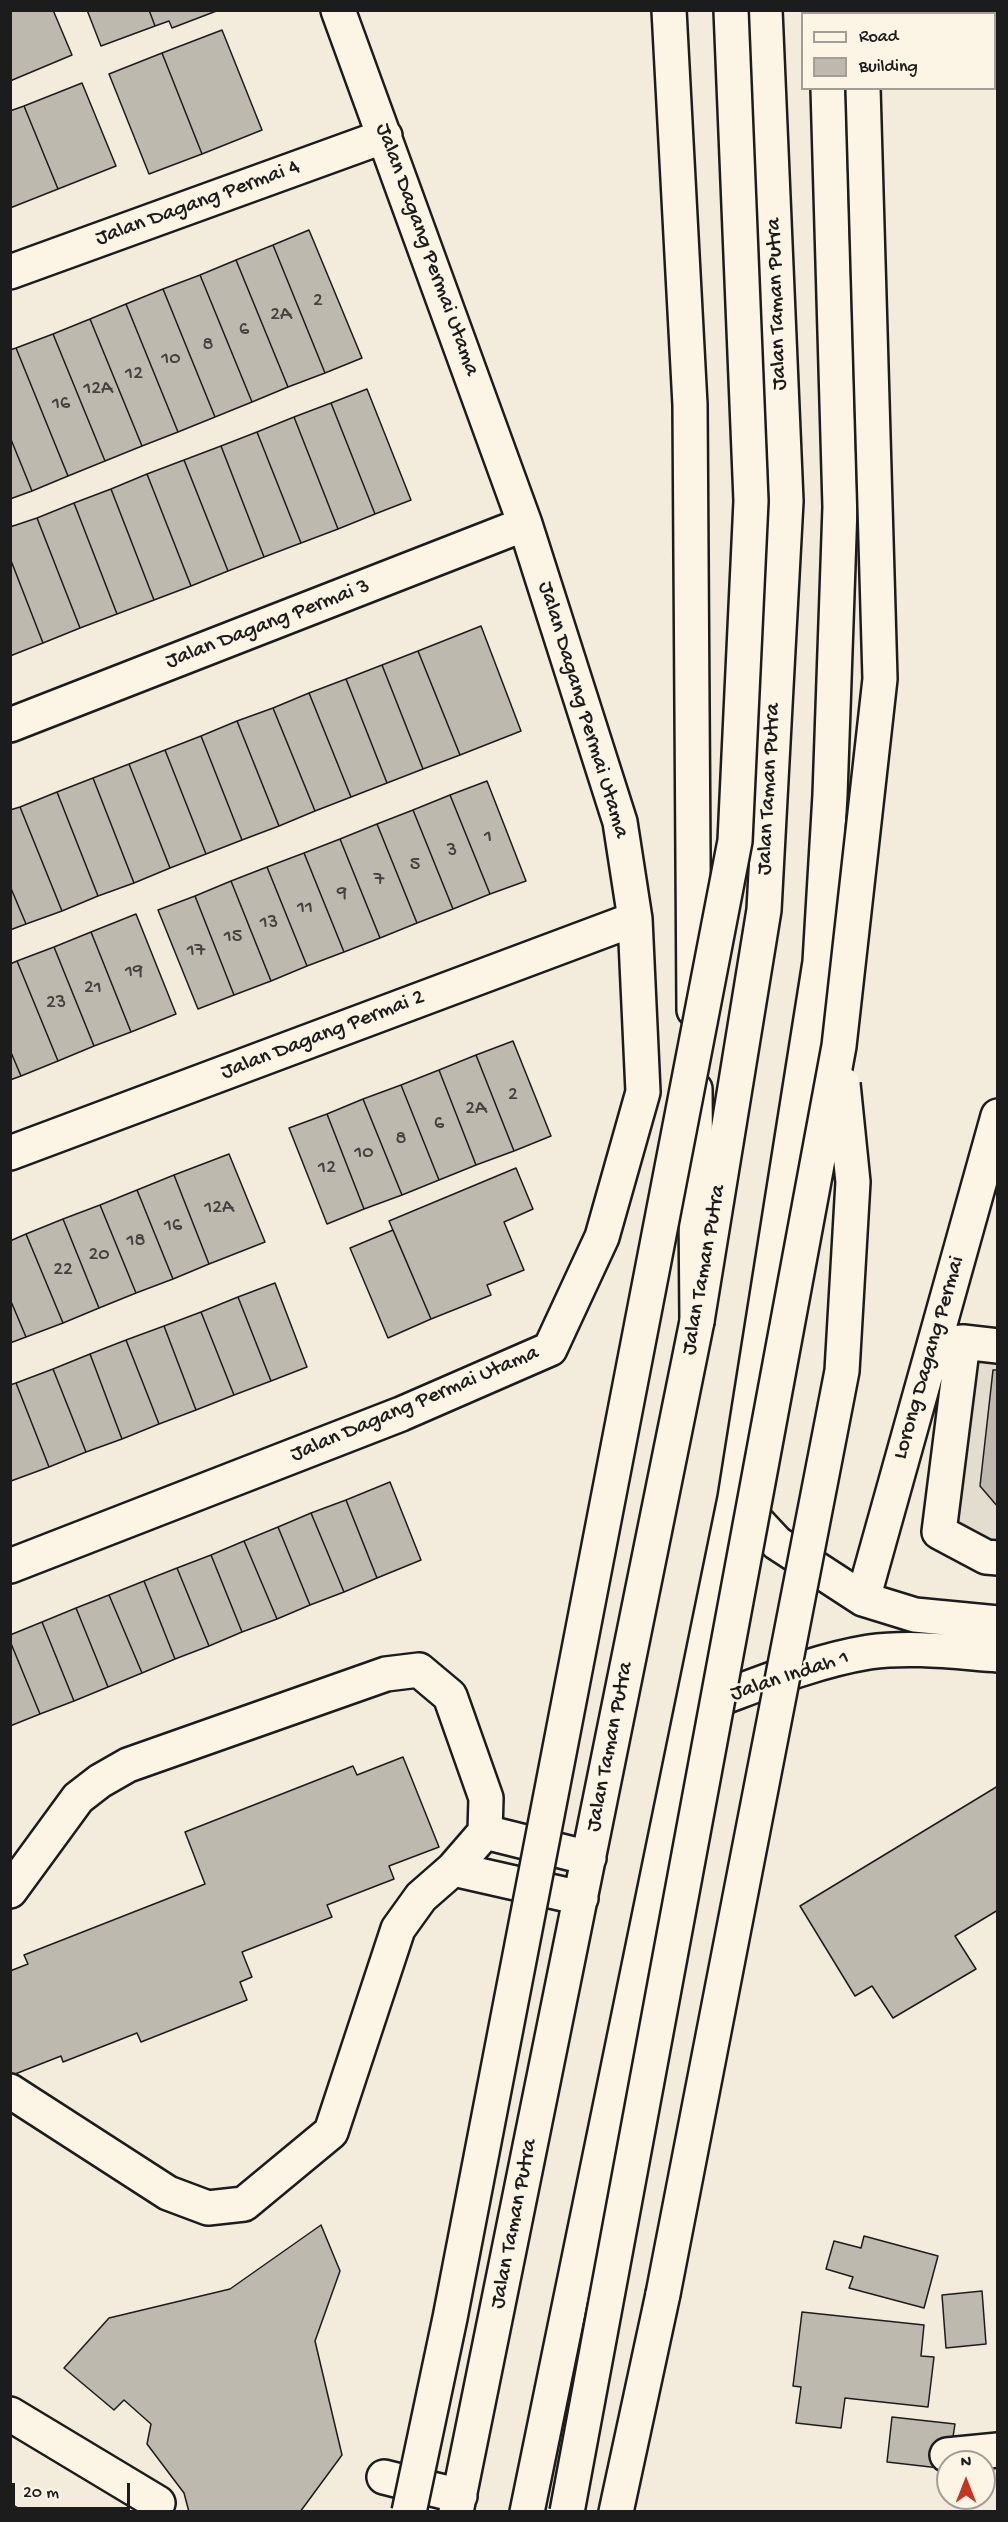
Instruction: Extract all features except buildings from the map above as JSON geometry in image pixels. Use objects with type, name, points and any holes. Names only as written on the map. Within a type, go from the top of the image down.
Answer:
[{"type":"main road","name":"Jalan Dagang Permai Utama","points":[[10,1566],[401,1414],[550,1349],[602,1237],[643,1092],[635,919],[620,822],[525,524],[338,10]]},
{"type":"main road","points":[[669,10],[690,405],[697,1321]]},
{"type":"main road","points":[[409,2511],[455,2294],[735,841],[751,501],[731,10]]},
{"type":"main road","name":"Jalan Taman Putra","points":[[458,2504],[697,1321],[764,910],[786,489],[765,10]]},
{"type":"main road","points":[[527,2511],[735,1498],[820,962],[830,795],[840,507],[828,90]]},
{"type":"main road","points":[[567,2511],[840,1046],[880,679],[863,90]]},
{"type":"main road","name":"Jalan Dagang Permai 4","points":[[10,272],[384,136]]},
{"type":"main road","name":"Jalan Dagang Permai 3","points":[[10,725],[525,524]]},
{"type":"main road","name":"Jalan Dagang Permai 2","points":[[10,1154],[635,919]]},
{"type":"main road","points":[[616,2511],[663,2294],[842,1371],[853,1182],[840,1046]]},
{"type":"main road","name":"Lorong Dagang Permai","points":[[862,1599],[948,1343],[995,1132]]},
{"type":"main road","points":[[998,1346],[948,1343],[939,1532],[986,1557],[998,1558]]},
{"type":"main road","points":[[735,1498],[777,1543],[862,1599],[915,1616],[998,1623]]},
{"type":"main road","name":"Jalan Indah 1","points":[[691,1709],[807,1667],[870,1652],[934,1650],[998,1655]]},
{"type":"main road","points":[[10,1891],[78,1798],[100,1780],[128,1765],[387,1674],[419,1671],[450,1696],[486,1798],[485,1832],[453,1869],[421,1897],[398,1929],[331,2132],[244,2204],[208,2208],[168,2193],[10,2091]]},
{"type":"main road","points":[[485,1832],[589,1858]]},
{"type":"main road","points":[[453,1869],[581,1898]]},
{"type":"main road","points":[[14,2424],[158,2503]]},
{"type":"main road","points":[[384,2477],[458,2504]]},
{"type":"shaded area","points":[[971,1352],[997,1355],[997,1546],[951,1523]]}]
